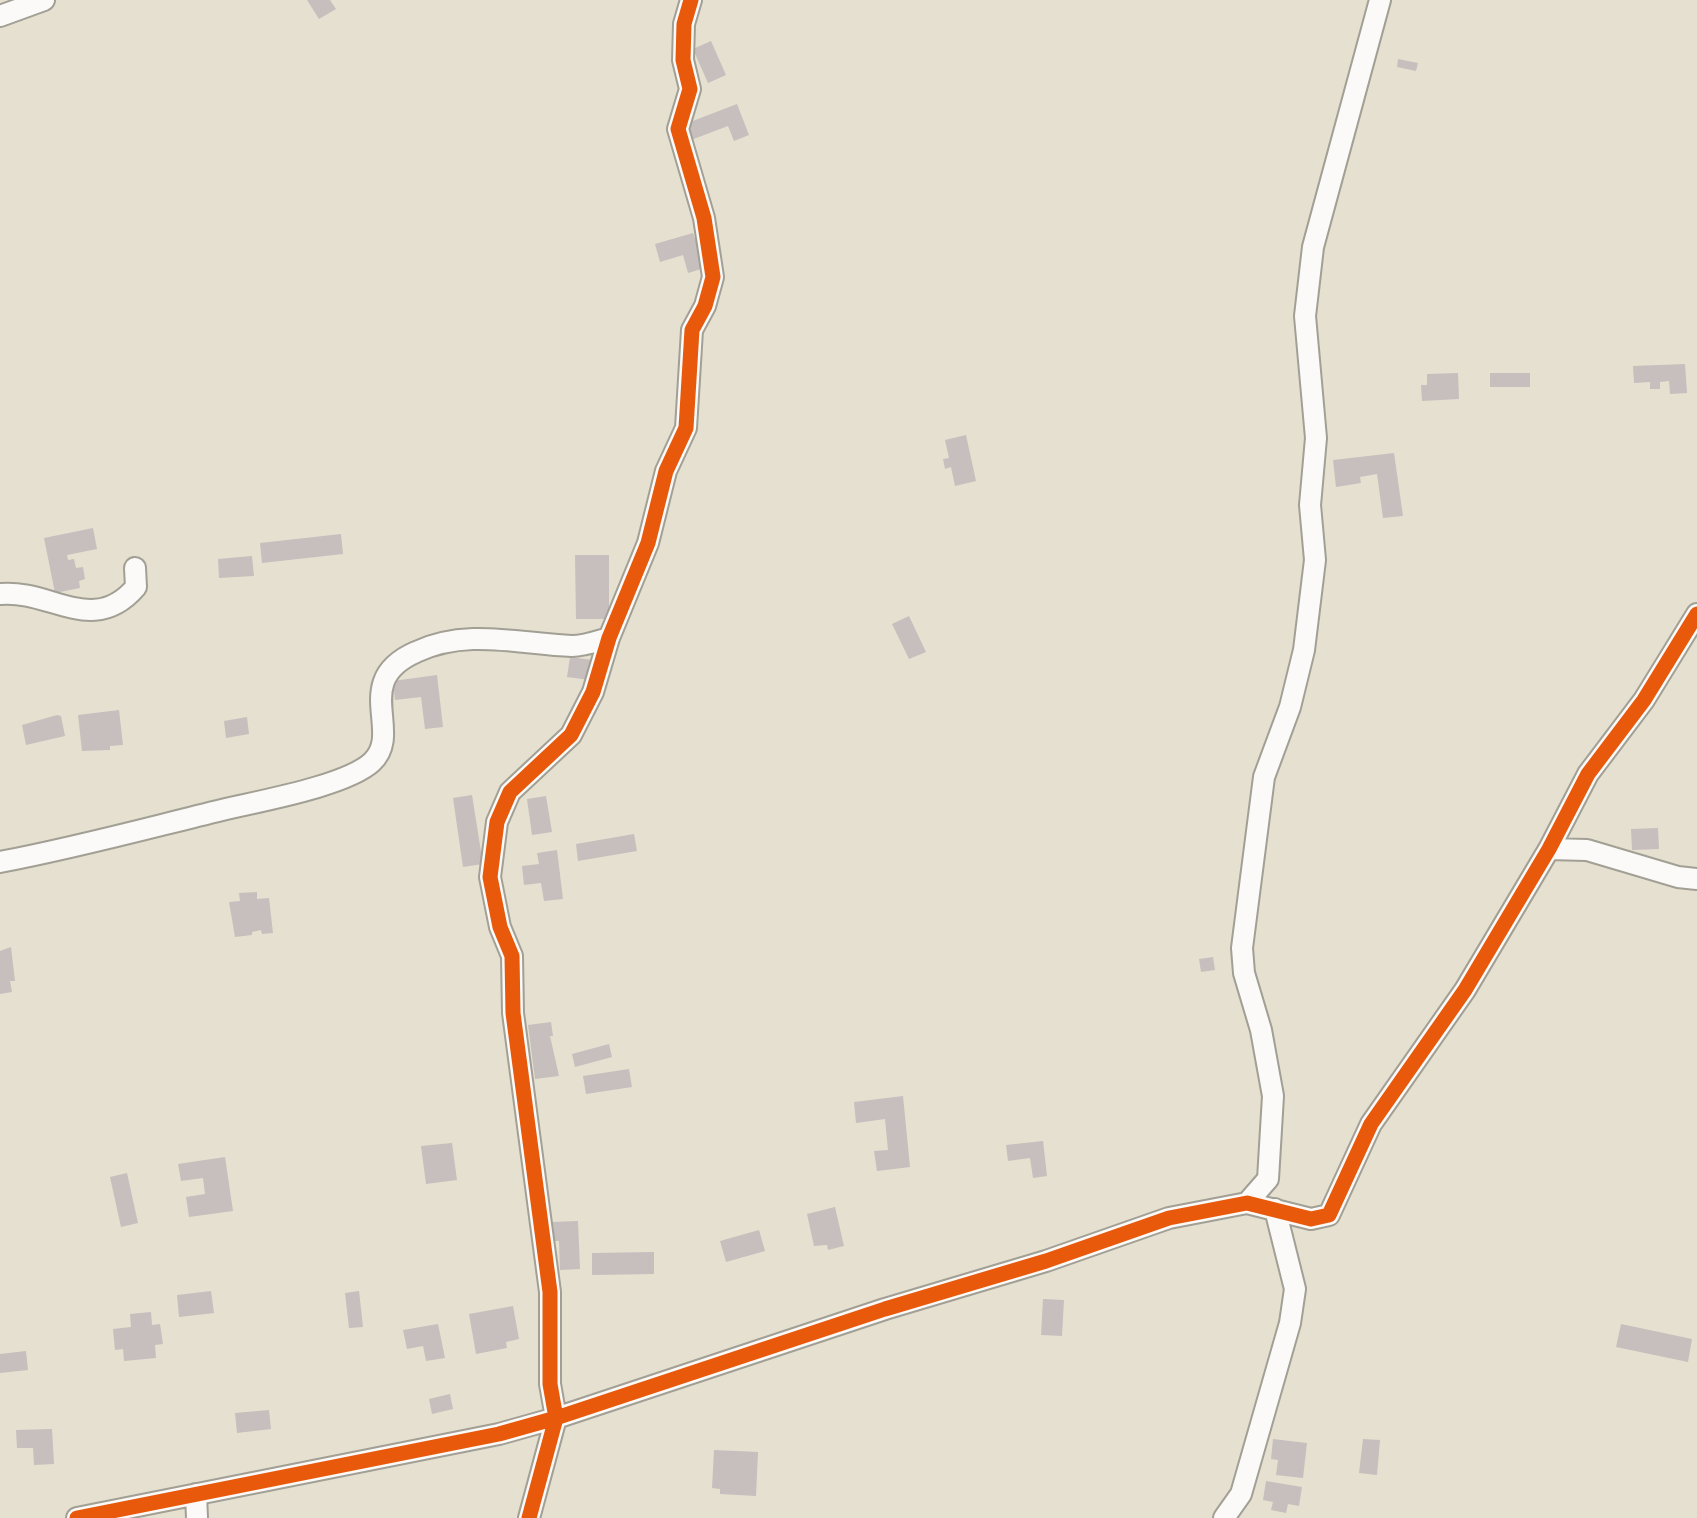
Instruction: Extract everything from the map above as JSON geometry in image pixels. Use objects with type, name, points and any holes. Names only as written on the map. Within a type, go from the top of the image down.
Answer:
[{"type":"street","points":[[0,16],[44,0]]},
{"type":"street","points":[[530,1518],[556,1418],[550,1384],[550,1292],[513,1013],[512,956],[500,927],[490,877],[496,822],[510,792],[571,735],[593,692],[609,638],[648,543],[666,471],[686,428],[692,330],[714,277],[704,218],[678,129],[690,89],[683,60],[684,24],[691,0]]},
{"type":"street","points":[[1247,1203],[1268,1180],[1273,1096],[1261,1030],[1244,973],[1242,948],[1264,777],[1290,707],[1304,650],[1315,560],[1310,504],[1316,438],[1304,316],[1312,247],[1380,0]]},
{"type":"street","points":[[0,594],[16,592],[75,610],[105,610],[136,587],[136,568]]},
{"type":"street","points":[[77,1518],[480,1438],[556,1418],[1169,1218],[1247,1203],[1311,1218],[1329,1215],[1371,1124],[1465,990],[1549,849],[1588,774],[1644,700],[1697,614]]},
{"type":"street","points":[[0,862],[322,786],[371,763],[381,750],[380,697],[384,677],[411,653],[430,646],[448,640],[522,639],[576,646],[609,638]]},
{"type":"street","points":[[1549,849],[1586,850],[1697,879]]},
{"type":"street","points":[[1224,1518],[1241,1494],[1290,1323],[1295,1289],[1275,1209]]},
{"type":"street","points":[[196,1494],[197,1518]]},
{"type":"building","points":[[307,0],[330,0],[336,9],[319,19]]},
{"type":"building","points":[[711,41],[726,75],[708,83],[693,49]]},
{"type":"building","points":[[1398,59],[1418,63],[1416,71],[1397,67]]},
{"type":"building","points":[[737,104],[749,135],[734,141],[728,126],[691,140],[685,124]]},
{"type":"building","points":[[693,233],[705,268],[688,273],[683,255],[660,262],[655,244]]},
{"type":"building","points":[[1685,364],[1687,393],[1670,394],[1669,381],[1660,382],[1660,389],[1650,389],[1650,382],[1634,383],[1633,366]]},
{"type":"building","points":[[1458,373],[1459,399],[1422,401],[1421,385],[1427,385],[1427,374]]},
{"type":"building","points":[[1490,373],[1530,373],[1530,387],[1490,387]]},
{"type":"building","points":[[966,435],[976,481],[955,486],[951,467],[945,469],[943,459],[949,458],[945,440]]},
{"type":"building","points":[[1394,453],[1403,516],[1383,518],[1377,474],[1360,477],[1361,483],[1336,487],[1333,460]]},
{"type":"building","points":[[93,528],[97,549],[67,555],[68,560],[74,559],[76,568],[83,567],[85,579],[79,581],[80,588],[55,593],[44,538]]},
{"type":"building","points":[[341,534],[343,554],[262,563],[260,543]]},
{"type":"building","points":[[575,555],[609,555],[609,619],[576,619]]},
{"type":"building","points":[[252,556],[254,576],[219,578],[218,559]]},
{"type":"building","points":[[909,616],[926,652],[909,659],[892,624]]},
{"type":"building","points":[[570,657],[593,660],[590,680],[567,677]]},
{"type":"building","points":[[437,675],[443,727],[425,729],[421,697],[395,700],[393,681]]},
{"type":"building","points":[[119,710],[123,745],[110,746],[110,750],[82,751],[78,715]]},
{"type":"building","points":[[61,716],[65,736],[26,745],[22,725]]},
{"type":"building","points":[[247,717],[249,734],[226,738],[224,721]]},
{"type":"building","points":[[472,795],[483,864],[463,867],[453,798]]},
{"type":"building","points":[[546,796],[552,832],[532,835],[527,799]]},
{"type":"building","points":[[1658,828],[1659,849],[1632,850],[1631,829]]},
{"type":"building","points":[[634,834],[637,851],[578,861],[576,844]]},
{"type":"building","points":[[557,850],[563,899],[544,901],[541,883],[524,885],[522,866],[539,864],[537,853]]},
{"type":"building","points":[[257,892],[257,899],[269,898],[273,933],[262,934],[261,930],[235,937],[229,902],[240,901],[239,893]]},
{"type":"building","points":[[11,947],[15,981],[10,981],[12,992],[0,994],[0,951]]},
{"type":"building","points":[[1213,957],[1215,970],[1201,972],[1199,959]]},
{"type":"building","points":[[551,1022],[550,1036],[559,1076],[535,1079],[528,1025]]},
{"type":"building","points":[[609,1044],[612,1057],[575,1067],[572,1054]]},
{"type":"building","points":[[629,1069],[632,1087],[586,1094],[583,1076]]},
{"type":"building","points":[[903,1096],[910,1167],[877,1171],[874,1151],[888,1150],[885,1119],[856,1123],[854,1102]]},
{"type":"building","points":[[1043,1141],[1047,1176],[1033,1178],[1030,1158],[1008,1161],[1006,1145]]},
{"type":"building","points":[[452,1143],[457,1180],[426,1184],[421,1146]]},
{"type":"building","points":[[225,1157],[233,1211],[189,1217],[186,1197],[205,1194],[203,1178],[181,1181],[178,1164]]},
{"type":"building","points":[[127,1173],[138,1223],[121,1227],[110,1177]]},
{"type":"building","points":[[835,1207],[844,1246],[828,1250],[827,1245],[814,1246],[807,1214]]},
{"type":"building","points":[[578,1221],[580,1269],[560,1270],[559,1241],[554,1241],[553,1222]]},
{"type":"building","points":[[759,1230],[765,1251],[726,1262],[720,1241]]},
{"type":"building","points":[[654,1252],[654,1274],[592,1275],[592,1253]]},
{"type":"building","points":[[211,1291],[214,1313],[179,1317],[177,1295]]},
{"type":"building","points":[[359,1291],[363,1327],[349,1328],[345,1293]]},
{"type":"building","points":[[1043,1299],[1064,1300],[1062,1336],[1041,1335]]},
{"type":"building","points":[[513,1306],[519,1339],[506,1342],[507,1348],[476,1354],[469,1314]]},
{"type":"building","points":[[151,1312],[152,1325],[160,1324],[163,1344],[155,1345],[156,1358],[124,1361],[123,1349],[115,1350],[113,1329],[131,1327],[130,1314]]},
{"type":"building","points":[[438,1324],[445,1358],[426,1361],[423,1346],[407,1349],[403,1330]]},
{"type":"building","points":[[1621,1324],[1692,1339],[1688,1362],[1616,1347]]},
{"type":"building","points":[[26,1351],[28,1370],[0,1373],[0,1354]]},
{"type":"building","points":[[450,1394],[453,1409],[432,1414],[429,1399]]},
{"type":"building","points":[[269,1410],[271,1429],[237,1433],[235,1413]]},
{"type":"building","points":[[52,1429],[54,1464],[34,1465],[33,1448],[17,1448],[16,1430]]},
{"type":"building","points":[[1273,1439],[1307,1443],[1303,1478],[1276,1475],[1278,1460],[1271,1459]]},
{"type":"building","points":[[1363,1439],[1380,1440],[1377,1475],[1359,1473]]},
{"type":"building","points":[[714,1450],[758,1452],[756,1496],[720,1494],[720,1489],[712,1488]]},
{"type":"building","points":[[1266,1481],[1302,1487],[1299,1506],[1288,1504],[1286,1513],[1271,1510],[1273,1502],[1263,1500]]},
{"type":"cycle path","points":[[529,1518],[556,1418],[550,1384],[550,1292],[513,1013],[512,956],[500,927],[490,877],[497,822],[510,792],[571,735],[593,692],[609,638],[648,543],[666,471],[686,428],[692,330],[705,306],[713,277],[704,218],[678,129],[690,89],[683,60],[684,24],[691,0]]},
{"type":"cycle path","points":[[77,1518],[499,1434],[1046,1261],[1169,1218],[1247,1203],[1311,1219],[1329,1215],[1371,1124],[1465,990],[1549,849],[1588,774],[1644,700],[1697,614]]}]
